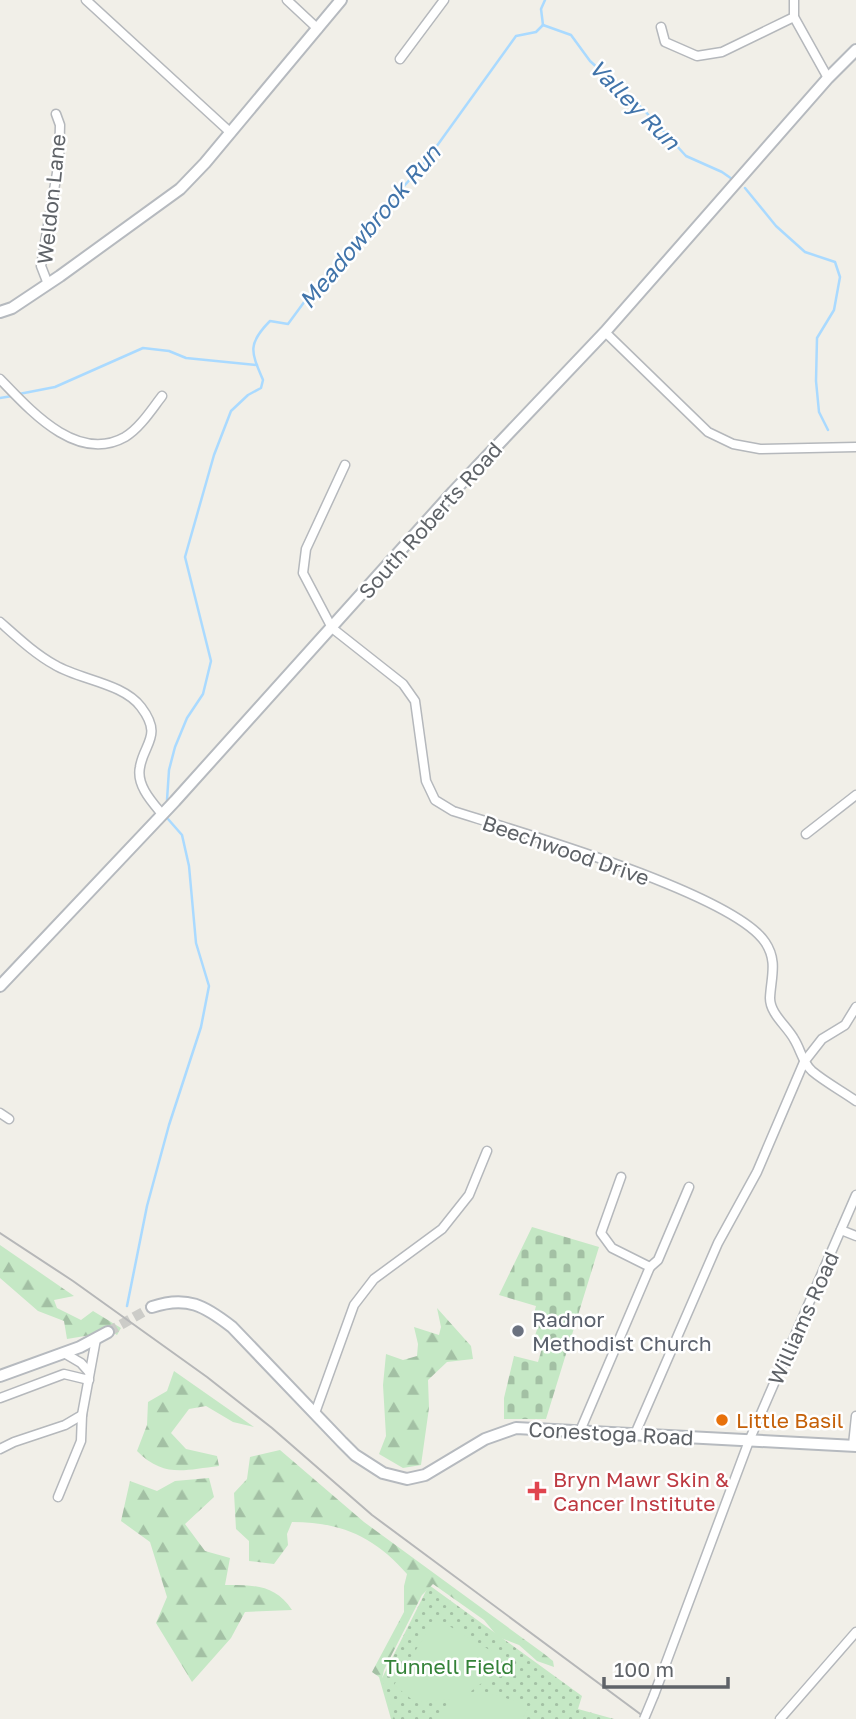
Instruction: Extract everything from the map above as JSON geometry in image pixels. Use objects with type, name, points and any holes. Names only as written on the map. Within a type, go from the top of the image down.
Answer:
[{"type":"main road","points":[[0,312],[12,308],[48,284],[180,189],[231,133],[341,0]]},
{"type":"main road","name":"South Roberts Road","points":[[0,986],[162,814],[453,492],[605,332],[828,78],[856,50]]},
{"type":"main road","name":"Conestoga Road","points":[[152,1307],[175,1303],[204,1306],[232,1327],[349,1449],[383,1473],[407,1479],[433,1471],[501,1432],[530,1427],[854,1446]]},
{"type":"main road","points":[[0,1376],[64,1353],[108,1332]]},
{"type":"street","points":[[86,0],[231,133]]},
{"type":"street","points":[[286,0],[318,29]]},
{"type":"street","points":[[400,59],[444,0]]},
{"type":"street","points":[[794,0],[793,17],[828,78]]},
{"type":"street","points":[[661,27],[665,42],[697,56],[722,52],[793,17]]},
{"type":"street","name":"Weldon Lane","points":[[48,284],[41,266],[59,161],[60,125],[56,114]]},
{"type":"street","points":[[605,332],[708,432],[733,444],[760,449],[856,447]]},
{"type":"street","points":[[0,379],[59,433],[84,443],[107,443],[125,437],[139,425],[162,396]]},
{"type":"street","points":[[332,628],[303,573],[306,549],[345,465]]},
{"type":"street","points":[[0,622],[56,666],[120,691],[141,707],[150,725],[152,739],[139,769],[145,793],[162,814]]},
{"type":"street","name":"Beechwood Drive","points":[[332,628],[402,684],[415,701],[426,780],[435,800],[453,811],[675,887],[752,927],[770,951],[774,967],[770,1001],[781,1022],[794,1038],[804,1062]]},
{"type":"street","points":[[806,834],[856,795]]},
{"type":"street","points":[[635,1434],[718,1243],[757,1172],[804,1062],[822,1039],[845,1025],[856,1007]]},
{"type":"street","points":[[804,1062],[812,1071],[856,1101]]},
{"type":"street","points":[[0,1113],[9,1119]]},
{"type":"street","points":[[314,1413],[354,1305],[374,1279],[442,1229],[469,1195],[487,1151]]},
{"type":"street","points":[[621,1177],[601,1233],[612,1248],[650,1266]]},
{"type":"street","points":[[580,1431],[650,1266],[659,1260],[689,1187]]},
{"type":"street","name":"Williams Road","points":[[644,1719],[749,1441],[856,1195]]},
{"type":"street","points":[[841,1230],[856,1236]]},
{"type":"street","points":[[58,1497],[81,1441],[82,1415],[96,1339]]},
{"type":"street","points":[[64,1353],[80,1363],[89,1376]]},
{"type":"street","points":[[0,1398],[64,1374],[89,1376]]},
{"type":"street","points":[[0,1449],[14,1441],[65,1425],[82,1415]]},
{"type":"street","points":[[854,1446],[856,1416]]},
{"type":"street","points":[[780,1719],[856,1632]]},
{"type":"green space","points":[[532,1227],[599,1247],[546,1419],[504,1419],[504,1398],[514,1356],[538,1362],[542,1348],[532,1344],[539,1324],[532,1321],[536,1306],[499,1295]]},
{"type":"green space","points":[[0,1245],[74,1296],[54,1300],[57,1308],[81,1320],[93,1311],[121,1328],[117,1335],[104,1327],[91,1335],[67,1339],[64,1321],[38,1311],[0,1278]]},
{"type":"green space","points":[[437,1308],[471,1346],[473,1359],[447,1362],[428,1380],[429,1408],[421,1465],[403,1468],[379,1454],[386,1436],[383,1385],[386,1354],[403,1360],[417,1356],[418,1344],[414,1327],[439,1335],[441,1327]]},
{"type":"green space","points":[[174,1371],[254,1427],[233,1422],[206,1406],[189,1409],[171,1433],[186,1449],[217,1456],[219,1466],[166,1469],[147,1460],[137,1451],[147,1425],[148,1402],[167,1391]]},
{"type":"green space","points":[[280,1450],[364,1522],[543,1653],[553,1661],[554,1667],[537,1661],[519,1645],[498,1637],[484,1620],[433,1584],[422,1595],[384,1670],[382,1679],[396,1719],[391,1719],[379,1677],[372,1672],[404,1612],[407,1574],[382,1550],[356,1534],[310,1523],[292,1522],[287,1534],[288,1545],[274,1564],[249,1561],[249,1541],[236,1529],[234,1493],[247,1479],[250,1457]]},
{"type":"green space","points":[[209,1478],[214,1497],[185,1524],[205,1551],[230,1558],[225,1585],[262,1588],[278,1595],[292,1610],[245,1612],[231,1638],[192,1682],[156,1623],[167,1597],[150,1542],[121,1521],[130,1481],[157,1491],[175,1481]]},
{"type":"green space","name":"Tunnell Field","points":[[429,1585],[582,1696],[578,1709],[614,1719],[393,1719],[381,1680]]},
{"type":"green space","points":[[439,1620],[498,1655],[488,1678],[470,1692],[493,1694],[529,1707],[522,1719],[433,1719],[452,1699],[415,1702],[394,1685],[434,1621]]},
{"type":"waterway","name":"Meadowbrook Run","points":[[543,25],[541,9],[545,0]]},
{"type":"waterway","name":"Valley Run","points":[[543,25],[571,35],[590,61],[644,110],[686,156],[732,179]]},
{"type":"waterway","name":"Meadowbrook Run","points":[[167,800],[169,770],[175,747],[187,718],[203,694],[211,661],[185,557],[214,455],[231,411],[248,395],[261,388],[263,380],[254,355],[255,342],[270,321],[288,324],[313,290],[426,161],[516,36],[536,32],[543,25]]},
{"type":"waterway","name":"Valley Run","points":[[745,188],[776,226],[805,252],[835,262],[840,277],[834,310],[817,338],[816,381],[819,412],[828,430]]},
{"type":"waterway","name":"Meadowbrook Run","points":[[19,394],[55,387],[143,348],[169,351],[186,358],[257,365]]},
{"type":"waterway","name":"Meadowbrook Run","points":[[0,398],[12,396]]},
{"type":"waterway","points":[[127,1306],[147,1206],[169,1125],[201,1027],[209,986],[196,943],[189,866],[182,835],[168,819]]},
{"type":"tunnel","points":[[108,1332],[152,1307]]},
{"type":"tram line","points":[[0,1233],[73,1281],[207,1377],[272,1428],[372,1515],[647,1719]]},
{"type":"place","name":"Radnor Methodist Church","points":[[518,1331]]},
{"type":"place","name":"Little Basil","points":[[722,1420]]},
{"type":"place","name":"Bryn Mawr Skin & Cancer Institute","points":[[537,1491]]}]
